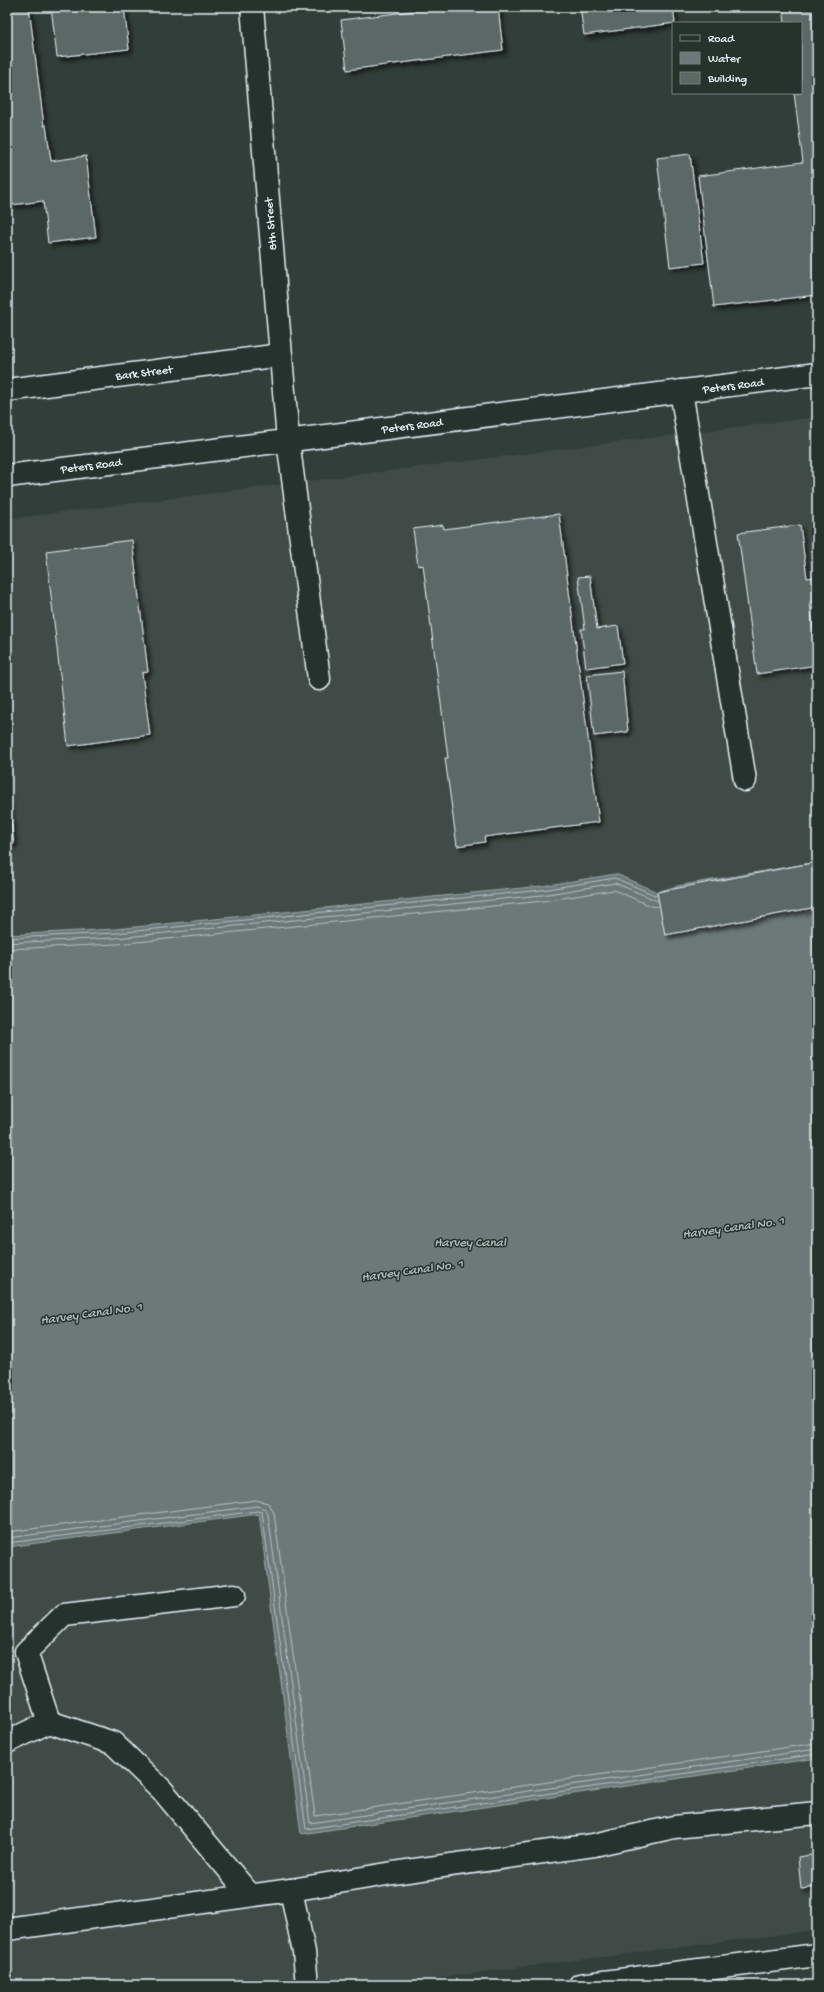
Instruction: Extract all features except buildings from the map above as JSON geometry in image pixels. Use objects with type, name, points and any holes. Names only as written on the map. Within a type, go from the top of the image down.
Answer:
[{"type":"main road","name":"8th Street","points":[[252,7],[288,440],[319,679]]},
{"type":"main road","name":"Bark Street","points":[[7,390],[281,355]]},
{"type":"main road","name":"Peters Road","points":[[7,476],[817,374]]},
{"type":"main road","points":[[680,391],[745,780]]},
{"type":"main road","points":[[49,1722],[26,1652],[64,1615],[234,1595]]},
{"type":"main road","points":[[7,1742],[49,1722],[113,1743],[162,1790],[250,1895]]},
{"type":"main road","points":[[7,1929],[291,1890],[393,1873],[594,1845],[674,1827],[817,1813]]},
{"type":"main road","points":[[291,1890],[304,1952],[307,1985]]},
{"type":"main road","points":[[580,1985],[817,1955]]},
{"type":"shaded area","points":[[817,417],[817,862],[677,886],[657,892],[616,874],[542,886],[115,929],[7,935],[7,519]]},
{"type":"shaded area","points":[[259,1514],[301,1834],[817,1758],[817,1930],[381,1985],[7,1985],[7,1547]]},
{"type":"water","name":"Harvey Canal","points":[[817,862],[817,1758],[301,1834],[259,1514],[7,1547],[7,935],[115,929],[542,886],[616,874],[657,892],[677,886]]},
{"type":"water label","name":"Harvey Canal No. 1","points":[[733,1226]]},
{"type":"water label","name":"Harvey Canal No. 1","points":[[412,1269]]},
{"type":"water label","name":"Harvey Canal No. 1","points":[[91,1312]]}]
